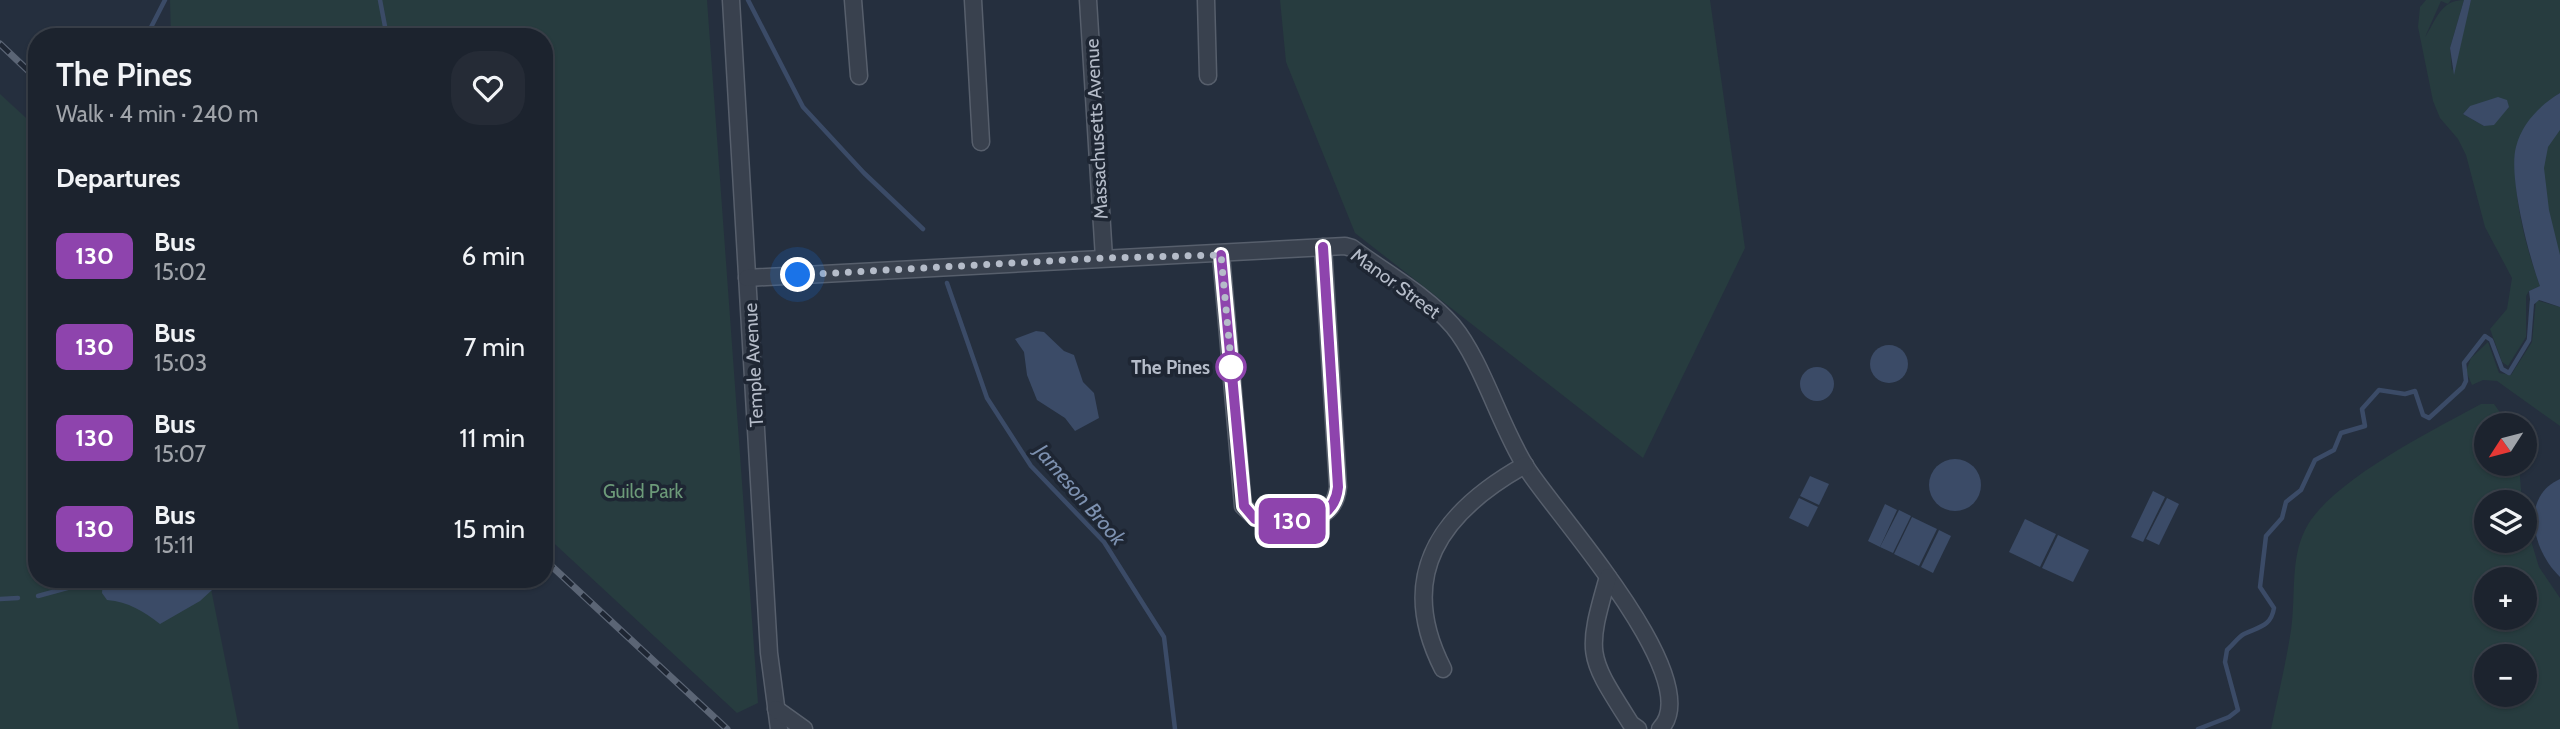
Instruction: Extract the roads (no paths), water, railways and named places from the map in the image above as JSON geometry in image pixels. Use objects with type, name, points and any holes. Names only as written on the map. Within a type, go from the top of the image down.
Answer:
[{"type":"street","name":"Temple Avenue","points":[[731,0],[769,653],[779,729]]},
{"type":"street","points":[[853,0],[859,76]]},
{"type":"street","points":[[973,0],[981,142]]},
{"type":"street","name":"Massachusetts Avenue","points":[[1088,0],[1104,258]]},
{"type":"street","points":[[1206,0],[1208,76]]},
{"type":"street","name":"Manor Street","points":[[747,278],[1104,258],[1221,255],[1323,247],[1352,248],[1451,324],[1467,348],[1525,465],[1641,621],[1659,662],[1669,711],[1661,729]]},
{"type":"street","points":[[1221,255],[1244,506],[1255,519],[1304,521],[1317,519],[1330,511],[1335,504],[1338,487],[1323,247]]},
{"type":"street","points":[[1443,669],[1429,642],[1423,603],[1424,581],[1437,546],[1451,522],[1478,493],[1525,465]]},
{"type":"street","points":[[1608,577],[1593,632],[1594,663],[1631,724],[1638,729]]},
{"type":"street","points":[[776,709],[804,729]]},
{"type":"water","points":[[2464,0],[2471,0],[2454,75],[2450,48]]},
{"type":"water","points":[[2560,93],[2560,130],[2548,147],[2544,168],[2549,210],[2560,255],[2560,307],[2539,300],[2531,307],[2529,291],[2540,286],[2525,237],[2517,196],[2514,160],[2523,130],[2546,103]]},
{"type":"water","points":[[2498,97],[2507,100],[2509,107],[2494,125],[2484,126],[2463,114],[2470,106]]},
{"type":"water","points":[[1036,331],[1044,332],[1064,351],[1074,355],[1083,382],[1094,393],[1099,418],[1075,431],[1065,418],[1037,400],[1027,375],[1024,352],[1015,339]]},
{"type":"water","points":[[1889,345],[1902,351],[1908,364],[1902,377],[1889,383],[1876,377],[1870,364],[1876,351]]},
{"type":"water","points":[[1817,367],[1829,372],[1834,384],[1829,396],[1817,401],[1805,396],[1800,384],[1805,372]]},
{"type":"water","points":[[1955,459],[1965,461],[1973,467],[1979,475],[1979,495],[1973,503],[1965,509],[1955,511],[1945,509],[1937,503],[1931,495],[1929,485],[1931,475],[1937,467],[1945,461]]},
{"type":"water","points":[[1810,476],[1829,484],[1819,505],[1800,496]]},
{"type":"water","points":[[2560,479],[2560,577],[2543,554],[2537,540],[2537,504],[2547,487]]},
{"type":"water","points":[[2153,491],[2165,497],[2143,542],[2131,537]]},
{"type":"water","points":[[1799,498],[1818,507],[1808,527],[1789,518]]},
{"type":"water","points":[[2167,498],[2179,504],[2159,545],[2146,539]]},
{"type":"water","points":[[1885,504],[1897,510],[1880,547],[1868,541]]},
{"type":"water","points":[[1899,510],[1911,516],[1893,553],[1880,547]]},
{"type":"water","points":[[1912,517],[1937,529],[1919,566],[1894,554]]},
{"type":"water","points":[[2025,519],[2056,534],[2040,567],[2009,552]]},
{"type":"water","points":[[1939,530],[1951,536],[1933,573],[1921,567]]},
{"type":"water","points":[[2058,535],[2089,550],[2073,582],[2042,568]]},
{"type":"water","points":[[102,588],[214,588],[200,601],[160,624],[135,608],[107,600],[102,593]]},
{"type":"waterway","points":[[151,28],[165,0]]},
{"type":"waterway","points":[[380,0],[385,28]]},
{"type":"waterway","points":[[748,0],[803,107],[864,173],[923,229]]},
{"type":"waterway","name":"Jameson Brook","points":[[947,283],[987,398],[1031,466],[1104,542],[1164,637],[1175,729]]},
{"type":"waterway","points":[[2198,729],[2229,717],[2238,710],[2225,662],[2227,650],[2242,635],[2259,628],[2270,619],[2274,608],[2260,587],[2266,536],[2282,518],[2286,502],[2301,490],[2315,460],[2334,450],[2341,433],[2365,426],[2362,409],[2379,390],[2405,394],[2415,391],[2423,415],[2429,418],[2463,387],[2466,381],[2464,363],[2485,336],[2491,340],[2502,369],[2509,373],[2529,340],[2532,301]]},
{"type":"waterway","points":[[38,596],[67,588]]},
{"type":"waterway","points":[[0,599],[18,598]]},
{"type":"railway","points":[[0,44],[28,70]]},
{"type":"railway","points":[[553,567],[727,729]]},
{"type":"place","name":"The Pines","points":[[1231,367]]},
{"type":"park label","name":"Guild Park","points":[[643,491]]}]
